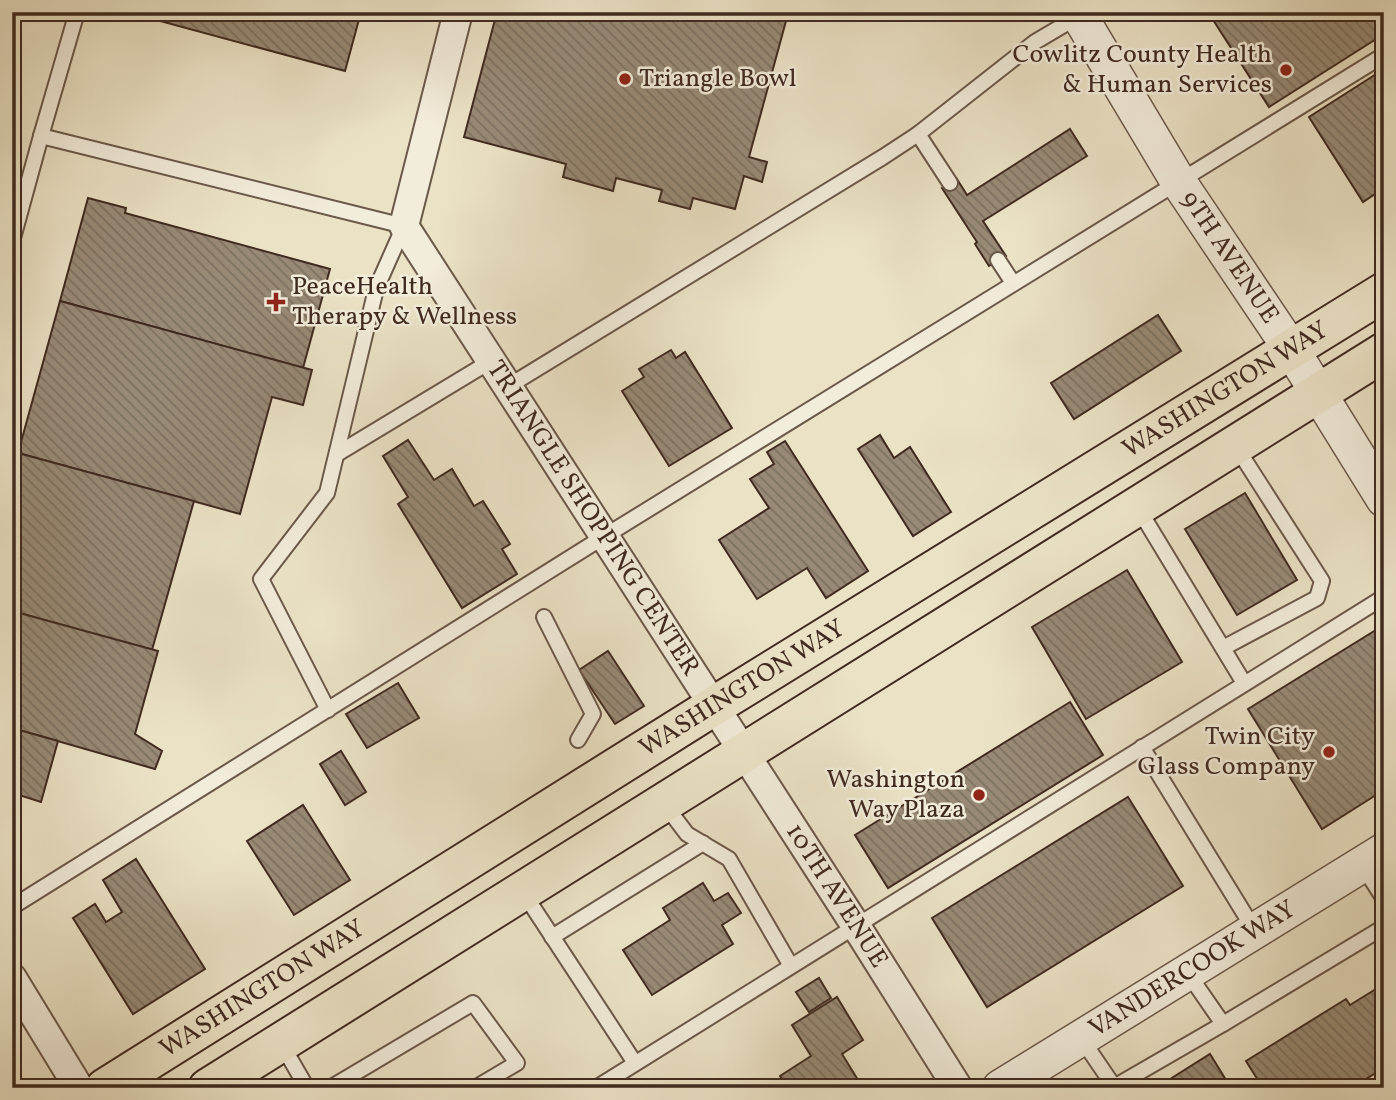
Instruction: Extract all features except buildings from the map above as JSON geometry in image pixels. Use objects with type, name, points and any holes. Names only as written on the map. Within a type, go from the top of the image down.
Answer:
[{"type":"main road","name":"WASHINGTON WAY","points":[[105,1088],[714,706],[1384,292]]},
{"type":"main road","name":"WASHINGTON WAY","points":[[208,1088],[1384,352]]},
{"type":"street","points":[[404,226],[458,12]]},
{"type":"street","name":"9TH AVENUE","points":[[1078,14],[1178,181],[1291,349],[1384,499]]},
{"type":"street","name":"TRIANGLE SHOPPING CENTER","points":[[404,226],[714,706]]},
{"type":"street","name":"10TH AVENUE","points":[[714,706],[958,1088]]},
{"type":"street","name":"VANDERCOOK WAY","points":[[1000,1088],[1373,858]]},
{"type":"street","points":[[12,978],[79,1088]]},
{"type":"lane","points":[[12,242],[78,12]]},
{"type":"lane","points":[[508,387],[918,134],[1035,42],[1078,14]]},
{"type":"lane","points":[[12,907],[605,536],[1384,55]]},
{"type":"lane","points":[[918,134],[950,183]]},
{"type":"lane","points":[[41,136],[404,226],[376,289],[327,493],[261,579],[328,710]]},
{"type":"lane","points":[[999,260],[1013,283]]},
{"type":"lane","points":[[337,454],[491,361]]},
{"type":"lane","points":[[1223,648],[1317,598],[1322,581],[1235,445]]},
{"type":"lane","points":[[1138,506],[1244,683]]},
{"type":"lane","points":[[596,1088],[1384,597]]},
{"type":"lane","points":[[544,617],[593,714],[578,740]]},
{"type":"lane","points":[[1142,747],[1255,931]]},
{"type":"lane","points":[[663,803],[687,834],[729,859],[792,966]]},
{"type":"lane","points":[[552,937],[703,844]]},
{"type":"lane","points":[[1373,858],[1384,900]]},
{"type":"lane","points":[[522,891],[635,1063]]},
{"type":"lane","points":[[1081,1038],[1114,1087],[1384,926]]},
{"type":"lane","points":[[1187,972],[1223,1024]]},
{"type":"lane","points":[[330,1088],[473,1003],[517,1063],[475,1088]]},
{"type":"lane","points":[[281,1042],[307,1088]]},
{"type":"place","name":"Cowlitz County Health & Human Services","points":[[1286,70]]},
{"type":"place","name":"Triangle Bowl","points":[[625,79]]},
{"type":"place","name":"PeaceHealth Therapy & Wellness","points":[[276,302]]},
{"type":"place","name":"Twin City Glass Company","points":[[1329,752]]},
{"type":"place","name":"Washington Way Plaza","points":[[979,795]]}]
